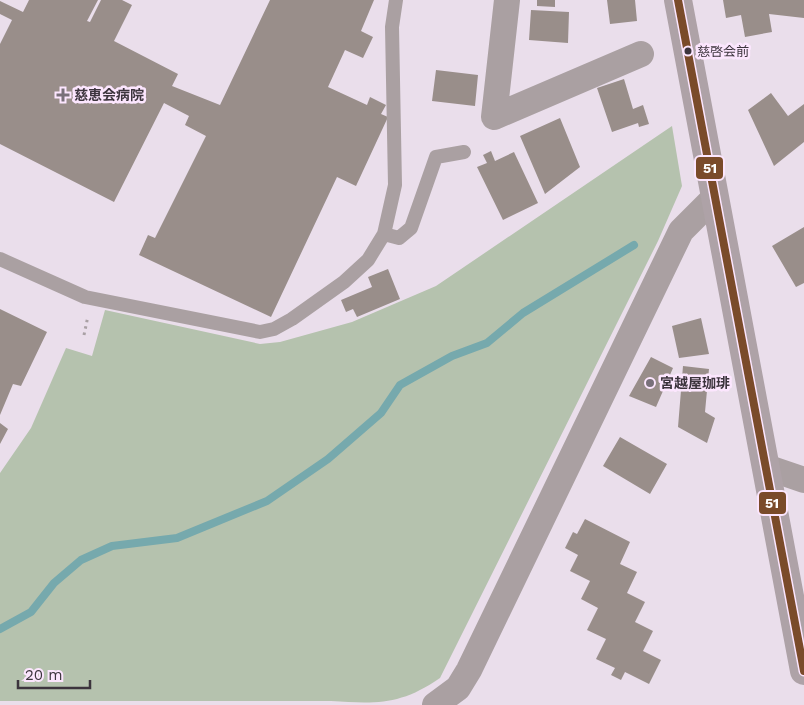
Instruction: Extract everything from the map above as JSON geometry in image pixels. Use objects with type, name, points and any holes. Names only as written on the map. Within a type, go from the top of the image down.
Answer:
[{"type":"main road","points":[[678,0],[804,671]]},
{"type":"street","points":[[507,0],[494,118],[641,54]]},
{"type":"street","points":[[435,705],[458,688],[470,670],[681,231],[715,197]]},
{"type":"street","points":[[766,467],[804,480]]},
{"type":"lane","points":[[0,259],[85,298],[260,332],[274,329],[292,319],[344,282],[368,260],[384,234],[395,185],[392,27],[396,0]]},
{"type":"lane","points":[[384,234],[399,238],[411,228],[436,157],[464,152]]},
{"type":"green space","points":[[672,126],[682,186],[658,241],[440,678],[426,687],[401,698],[375,702],[0,701],[0,473],[31,428],[66,348],[92,356],[105,310],[260,344],[280,342],[352,322],[436,286]]},
{"type":"building","points":[[29,0],[98,0],[87,21],[90,22],[101,0],[122,0],[132,5],[114,41],[178,74],[172,86],[220,105],[270,0],[374,0],[361,31],[373,37],[363,58],[345,50],[328,87],[367,105],[370,97],[386,105],[381,114],[388,117],[356,186],[337,177],[271,317],[139,255],[148,235],[155,238],[206,136],[185,125],[189,116],[164,103],[114,202],[0,144],[0,44],[12,20],[0,14],[0,1],[23,12]]},
{"type":"building","points":[[537,0],[555,0],[555,7],[537,6]]},
{"type":"building","points":[[607,0],[635,0],[637,21],[610,24]]},
{"type":"building","points":[[723,0],[804,0],[804,18],[769,14],[772,32],[745,37],[741,15],[726,18]]},
{"type":"building","points":[[531,10],[569,12],[568,43],[529,40]]},
{"type":"building","points":[[436,70],[478,75],[475,106],[432,101]]},
{"type":"building","points":[[624,79],[633,109],[643,105],[649,124],[639,127],[638,123],[612,132],[597,88]]},
{"type":"building","points":[[771,93],[788,116],[804,104],[804,142],[774,166],[748,110]]},
{"type":"building","points":[[560,118],[580,167],[545,194],[520,136]]},
{"type":"building","points":[[491,151],[495,161],[514,152],[538,203],[503,220],[477,167],[487,163],[483,155]]},
{"type":"building","points":[[804,227],[804,283],[796,287],[772,246]]},
{"type":"building","points":[[388,269],[400,299],[357,317],[353,309],[346,312],[341,300],[372,287],[368,277]]},
{"type":"building","points":[[0,309],[47,332],[21,386],[13,384],[0,415]]},
{"type":"building","points":[[701,318],[709,354],[679,358],[672,326]]},
{"type":"building","points":[[651,357],[673,368],[656,407],[629,396]]},
{"type":"building","points":[[683,366],[709,369],[705,412],[715,418],[707,443],[678,427]]},
{"type":"building","points":[[0,423],[8,429],[0,444]]},
{"type":"building","points":[[620,437],[667,464],[650,494],[603,466]]},
{"type":"building","points":[[585,519],[630,542],[620,564],[637,572],[627,593],[645,602],[635,622],[653,631],[643,651],[661,660],[649,684],[625,672],[621,680],[611,675],[615,668],[596,659],[606,639],[587,630],[598,608],[581,599],[590,581],[570,571],[578,555],[565,548],[573,532],[577,534]]},
{"type":"waterway","points":[[0,629],[31,612],[54,583],[81,560],[112,546],[177,538],[267,501],[328,459],[381,413],[400,385],[452,356],[487,343],[523,313],[634,245]]},
{"type":"transit line","name":"51","points":[[678,0],[804,671]]},
{"type":"place","name":"慈啓会前","points":[[688,51]]},
{"type":"place","name":"慈恵会病院","points":[[63,95]]},
{"type":"place","name":"宮越屋珈琲","points":[[650,383]]}]
